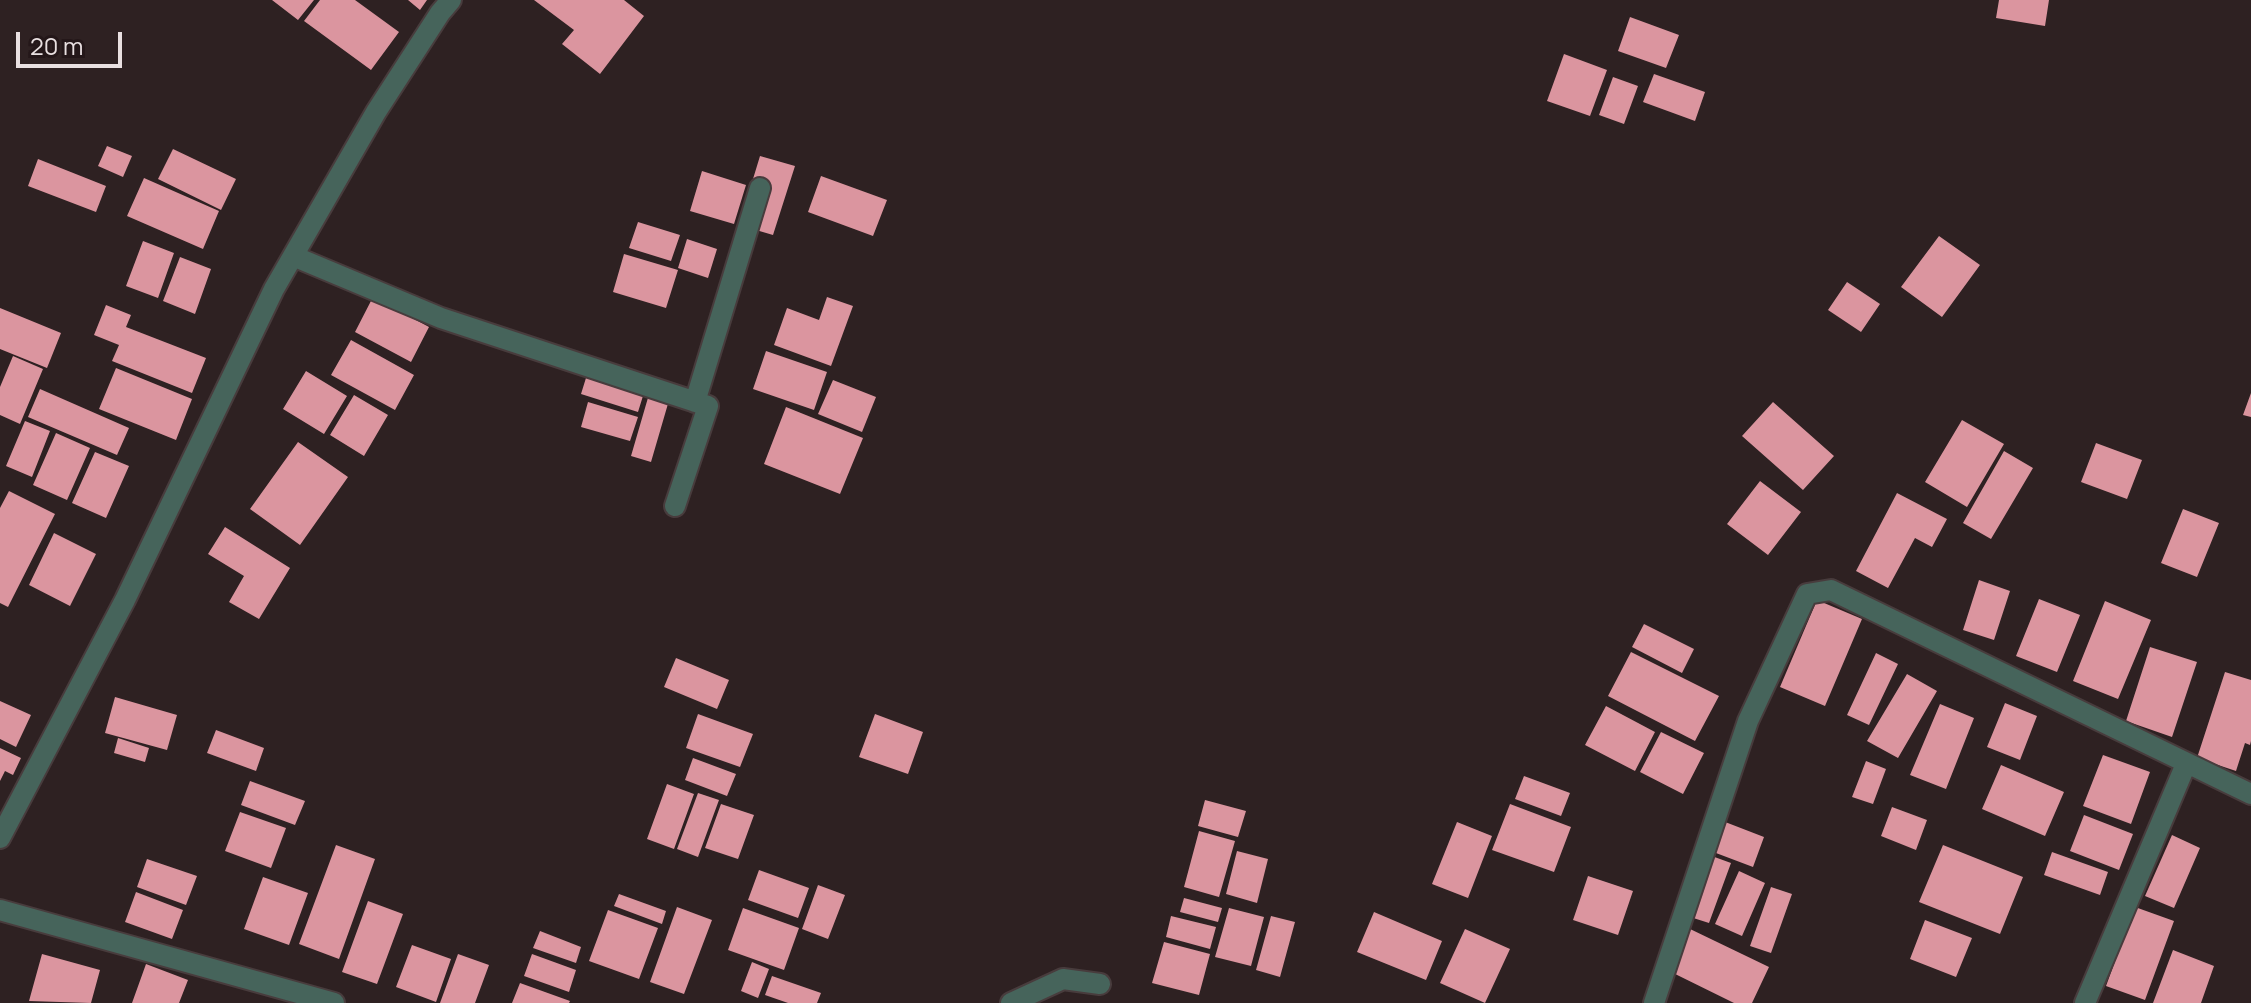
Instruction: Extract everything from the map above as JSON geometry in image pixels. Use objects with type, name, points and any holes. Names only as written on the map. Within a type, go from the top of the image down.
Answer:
[{"type":"street","points":[[0,838],[125,600],[274,289],[376,112],[451,0]]},
{"type":"street","points":[[695,402],[760,188]]},
{"type":"street","points":[[293,256],[441,318],[708,406],[675,506]]},
{"type":"street","points":[[1654,1003],[1748,721],[1807,594],[1831,590],[2251,794]]},
{"type":"street","points":[[2085,1003],[2186,764]]},
{"type":"street","points":[[0,910],[334,1003]]},
{"type":"street","points":[[1011,1003],[1063,979],[1100,984]]},
{"type":"building","points":[[272,0],[314,0],[298,20]]},
{"type":"building","points":[[320,0],[355,0],[399,32],[371,70],[304,21]]},
{"type":"building","points":[[408,0],[427,0],[420,10]]},
{"type":"building","points":[[534,0],[624,0],[644,16],[600,74],[562,44],[574,30]]},
{"type":"building","points":[[1999,0],[2049,0],[2045,26],[1996,18]]},
{"type":"building","points":[[1630,17],[1679,35],[1666,68],[1618,51]]},
{"type":"building","points":[[1564,54],[1607,70],[1590,116],[1547,101]]},
{"type":"building","points":[[1654,74],[1705,92],[1695,121],[1643,102]]},
{"type":"building","points":[[1613,77],[1638,86],[1624,124],[1599,115]]},
{"type":"building","points":[[107,146],[132,156],[123,177],[98,166]]},
{"type":"building","points":[[173,149],[236,179],[221,210],[158,179]]},
{"type":"building","points":[[760,156],[795,166],[773,235],[739,225]]},
{"type":"building","points":[[38,159],[106,186],[96,212],[28,186]]},
{"type":"building","points":[[702,171],[746,185],[734,224],[690,211]]},
{"type":"building","points":[[821,176],[887,200],[873,236],[808,212]]},
{"type":"building","points":[[144,178],[219,211],[203,249],[127,216]]},
{"type":"building","points":[[638,222],[680,235],[671,261],[629,248]]},
{"type":"building","points":[[1939,236],[1980,265],[1942,317],[1901,287]]},
{"type":"building","points":[[687,239],[717,249],[708,278],[678,268]]},
{"type":"building","points":[[143,241],[174,253],[158,298],[126,286]]},
{"type":"building","points":[[624,254],[678,270],[666,308],[613,292]]},
{"type":"building","points":[[180,257],[211,269],[195,314],[163,301]]},
{"type":"building","points":[[1847,282],[1880,304],[1861,332],[1828,310]]},
{"type":"building","points":[[373,297],[429,327],[411,362],[355,332]]},
{"type":"building","points":[[827,297],[853,306],[831,366],[774,345],[787,308],[819,320]]},
{"type":"building","points":[[106,305],[131,315],[126,327],[206,358],[192,393],[112,361],[119,345],[94,335]]},
{"type":"building","points":[[0,308],[61,333],[47,368],[0,349]]},
{"type":"building","points":[[351,340],[414,375],[395,410],[331,375]]},
{"type":"building","points":[[766,351],[827,372],[814,410],[753,389]]},
{"type":"building","points":[[13,356],[43,369],[20,424],[0,415],[0,387]]},
{"type":"building","points":[[590,365],[647,383],[638,412],[581,394]]},
{"type":"building","points":[[116,368],[192,399],[176,440],[99,409]]},
{"type":"building","points":[[306,371],[347,396],[324,434],[283,409]]},
{"type":"building","points":[[833,380],[876,397],[862,432],[818,414]]},
{"type":"building","points":[[652,384],[672,390],[651,462],[631,456]]},
{"type":"building","points":[[40,389],[129,428],[117,455],[28,417]]},
{"type":"building","points":[[2251,393],[2251,417],[2243,415]]},
{"type":"building","points":[[354,395],[388,415],[364,456],[330,435]]},
{"type":"building","points":[[588,402],[638,417],[630,441],[581,427]]},
{"type":"building","points":[[1773,402],[1834,456],[1803,490],[1742,436]]},
{"type":"building","points":[[786,407],[863,438],[840,494],[764,464]]},
{"type":"building","points":[[1962,420],[2004,444],[1967,507],[1925,482]]},
{"type":"building","points":[[25,421],[50,431],[32,477],[6,466]]},
{"type":"building","points":[[56,433],[90,448],[67,500],[33,485]]},
{"type":"building","points":[[298,442],[348,477],[300,545],[250,509]]},
{"type":"building","points":[[2096,443],[2142,460],[2127,499],[2081,482]]},
{"type":"building","points":[[2004,451],[2033,468],[1991,539],[1963,523]]},
{"type":"building","points":[[95,452],[129,466],[106,518],[72,503]]},
{"type":"building","points":[[1760,481],[1801,512],[1768,555],[1727,524]]},
{"type":"building","points":[[9,491],[55,514],[8,607],[0,603],[0,508]]},
{"type":"building","points":[[1897,493],[1947,519],[1932,547],[1915,538],[1888,588],[1856,571]]},
{"type":"building","points":[[2183,509],[2219,523],[2197,577],[2161,563]]},
{"type":"building","points":[[225,527],[290,568],[259,619],[229,602],[244,576],[208,554]]},
{"type":"building","points":[[54,533],[96,554],[70,606],[29,585]]},
{"type":"building","points":[[1979,580],[2010,591],[1994,640],[1963,630]]},
{"type":"building","points":[[2039,599],[2080,615],[2057,672],[2016,656]]},
{"type":"building","points":[[1817,600],[1862,619],[1825,706],[1780,687]]},
{"type":"building","points":[[2105,601],[2151,620],[2118,699],[2073,681]]},
{"type":"building","points":[[1644,624],[1694,649],[1682,673],[1632,647]]},
{"type":"building","points":[[2150,647],[2197,662],[2172,737],[2126,721]]},
{"type":"building","points":[[1631,652],[1719,696],[1695,741],[1608,696]]},
{"type":"building","points":[[1876,653],[1898,664],[1869,725],[1847,715]]},
{"type":"building","points":[[676,658],[729,680],[717,709],[664,687]]},
{"type":"building","points":[[2225,672],[2251,680],[2251,741],[2250,745],[2245,743],[2236,771],[2197,758]]},
{"type":"building","points":[[1907,674],[1937,691],[1898,758],[1867,741]]},
{"type":"building","points":[[115,697],[177,715],[167,750],[105,733]]},
{"type":"building","points":[[0,701],[31,715],[16,747],[0,739]]},
{"type":"building","points":[[2005,703],[2037,716],[2020,760],[1987,747]]},
{"type":"building","points":[[1940,704],[1974,718],[1946,789],[1910,775]]},
{"type":"building","points":[[1606,706],[1655,732],[1635,771],[1585,745]]},
{"type":"building","points":[[698,714],[753,734],[740,767],[686,748]]},
{"type":"building","points":[[875,714],[923,732],[908,774],[859,757]]},
{"type":"building","points":[[216,730],[264,748],[256,771],[207,753]]},
{"type":"building","points":[[1661,732],[1704,753],[1683,794],[1640,772]]},
{"type":"building","points":[[118,738],[149,748],[145,762],[114,753]]},
{"type":"building","points":[[0,748],[21,758],[13,775],[5,771],[0,781]]},
{"type":"building","points":[[2103,755],[2150,772],[2131,824],[2083,806]]},
{"type":"building","points":[[693,758],[736,774],[727,796],[685,780]]},
{"type":"building","points":[[1866,761],[1886,769],[1873,804],[1852,797]]},
{"type":"building","points":[[2001,765],[2064,792],[2045,836],[1982,809]]},
{"type":"building","points":[[1524,776],[1570,793],[1561,816],[1515,799]]},
{"type":"building","points":[[250,781],[305,801],[295,825],[241,805]]},
{"type":"building","points":[[667,784],[694,794],[674,849],[647,839]]},
{"type":"building","points":[[698,793],[719,800],[698,857],[677,849]]},
{"type":"building","points":[[1205,800],[1246,811],[1238,837],[1198,826]]},
{"type":"building","points":[[721,804],[754,815],[738,859],[705,848]]},
{"type":"building","points":[[1510,804],[1571,827],[1554,872],[1492,850]]},
{"type":"building","points":[[1892,807],[1927,820],[1916,850],[1881,836]]},
{"type":"building","points":[[240,812],[286,828],[271,868],[225,851]]},
{"type":"building","points":[[2084,815],[2133,834],[2119,870],[2070,851]]},
{"type":"building","points":[[1720,820],[1764,837],[1753,867],[1708,850]]},
{"type":"building","points":[[1457,822],[1492,836],[1468,898],[1432,884]]},
{"type":"building","points":[[1199,831],[1235,841],[1219,897],[1184,887]]},
{"type":"building","points":[[2172,835],[2200,848],[2174,908],[2145,896]]},
{"type":"building","points":[[336,845],[375,859],[339,959],[299,944]]},
{"type":"building","points":[[1943,845],[2023,877],[2000,934],[1919,902]]},
{"type":"building","points":[[1237,851],[1268,859],[1257,903],[1226,894]]},
{"type":"building","points":[[2052,852],[2108,872],[2100,895],[2044,875]]},
{"type":"building","points":[[1709,855],[1731,863],[1709,923],[1687,916]]},
{"type":"building","points":[[147,859],[197,876],[186,905],[137,887]]},
{"type":"building","points":[[759,870],[809,888],[798,918],[748,900]]},
{"type":"building","points":[[1739,871],[1765,883],[1742,936],[1715,924]]},
{"type":"building","points":[[1588,876],[1633,891],[1618,935],[1573,920]]},
{"type":"building","points":[[263,877],[308,893],[289,945],[244,929]]},
{"type":"building","points":[[818,885],[845,895],[828,939],[802,929]]},
{"type":"building","points":[[1771,887],[1792,894],[1771,953],[1750,946]]},
{"type":"building","points":[[136,892],[183,910],[172,939],[125,922]]},
{"type":"building","points":[[619,894],[666,911],[662,924],[614,906]]},
{"type":"building","points":[[1184,898],[1222,908],[1218,922],[1180,912]]},
{"type":"building","points":[[368,901],[403,914],[377,984],[342,972]]},
{"type":"building","points":[[677,907],[712,920],[684,994],[650,982]]},
{"type":"building","points":[[2135,907],[2174,921],[2145,1000],[2106,986]]},
{"type":"building","points":[[743,908],[799,928],[784,970],[728,950]]},
{"type":"building","points":[[1229,908],[1264,917],[1251,966],[1215,957]]},
{"type":"building","points":[[608,910],[658,928],[639,979],[589,961]]},
{"type":"building","points":[[1374,912],[1442,941],[1426,980],[1357,952]]},
{"type":"building","points":[[1171,916],[1216,927],[1210,949],[1166,937]]},
{"type":"building","points":[[1271,916],[1295,922],[1280,977],[1256,970]]},
{"type":"building","points":[[1925,920],[1972,938],[1956,977],[1910,959]]},
{"type":"building","points":[[1688,928],[1769,967],[1752,1003],[1734,1003],[1667,970]]},
{"type":"building","points":[[1465,929],[1510,949],[1485,1003],[1440,983]]},
{"type":"building","points":[[540,931],[581,947],[576,963],[533,948]]},
{"type":"building","points":[[1164,942],[1210,954],[1199,995],[1152,983]]},
{"type":"building","points":[[412,945],[451,959],[436,1002],[396,987]]},
{"type":"building","points":[[2173,950],[2214,966],[2201,1003],[2153,1003]]},
{"type":"building","points":[[42,954],[100,970],[91,1003],[29,1001]]},
{"type":"building","points":[[458,954],[489,965],[475,1003],[440,1003]]},
{"type":"building","points":[[532,954],[576,970],[569,992],[524,976]]},
{"type":"building","points":[[752,962],[769,969],[758,998],[741,991]]},
{"type":"building","points":[[146,964],[188,980],[179,1003],[132,1003]]},
{"type":"building","points":[[772,976],[821,993],[817,1003],[788,1003],[765,995]]},
{"type":"building","points":[[520,983],[570,1001],[512,1003]]}]
